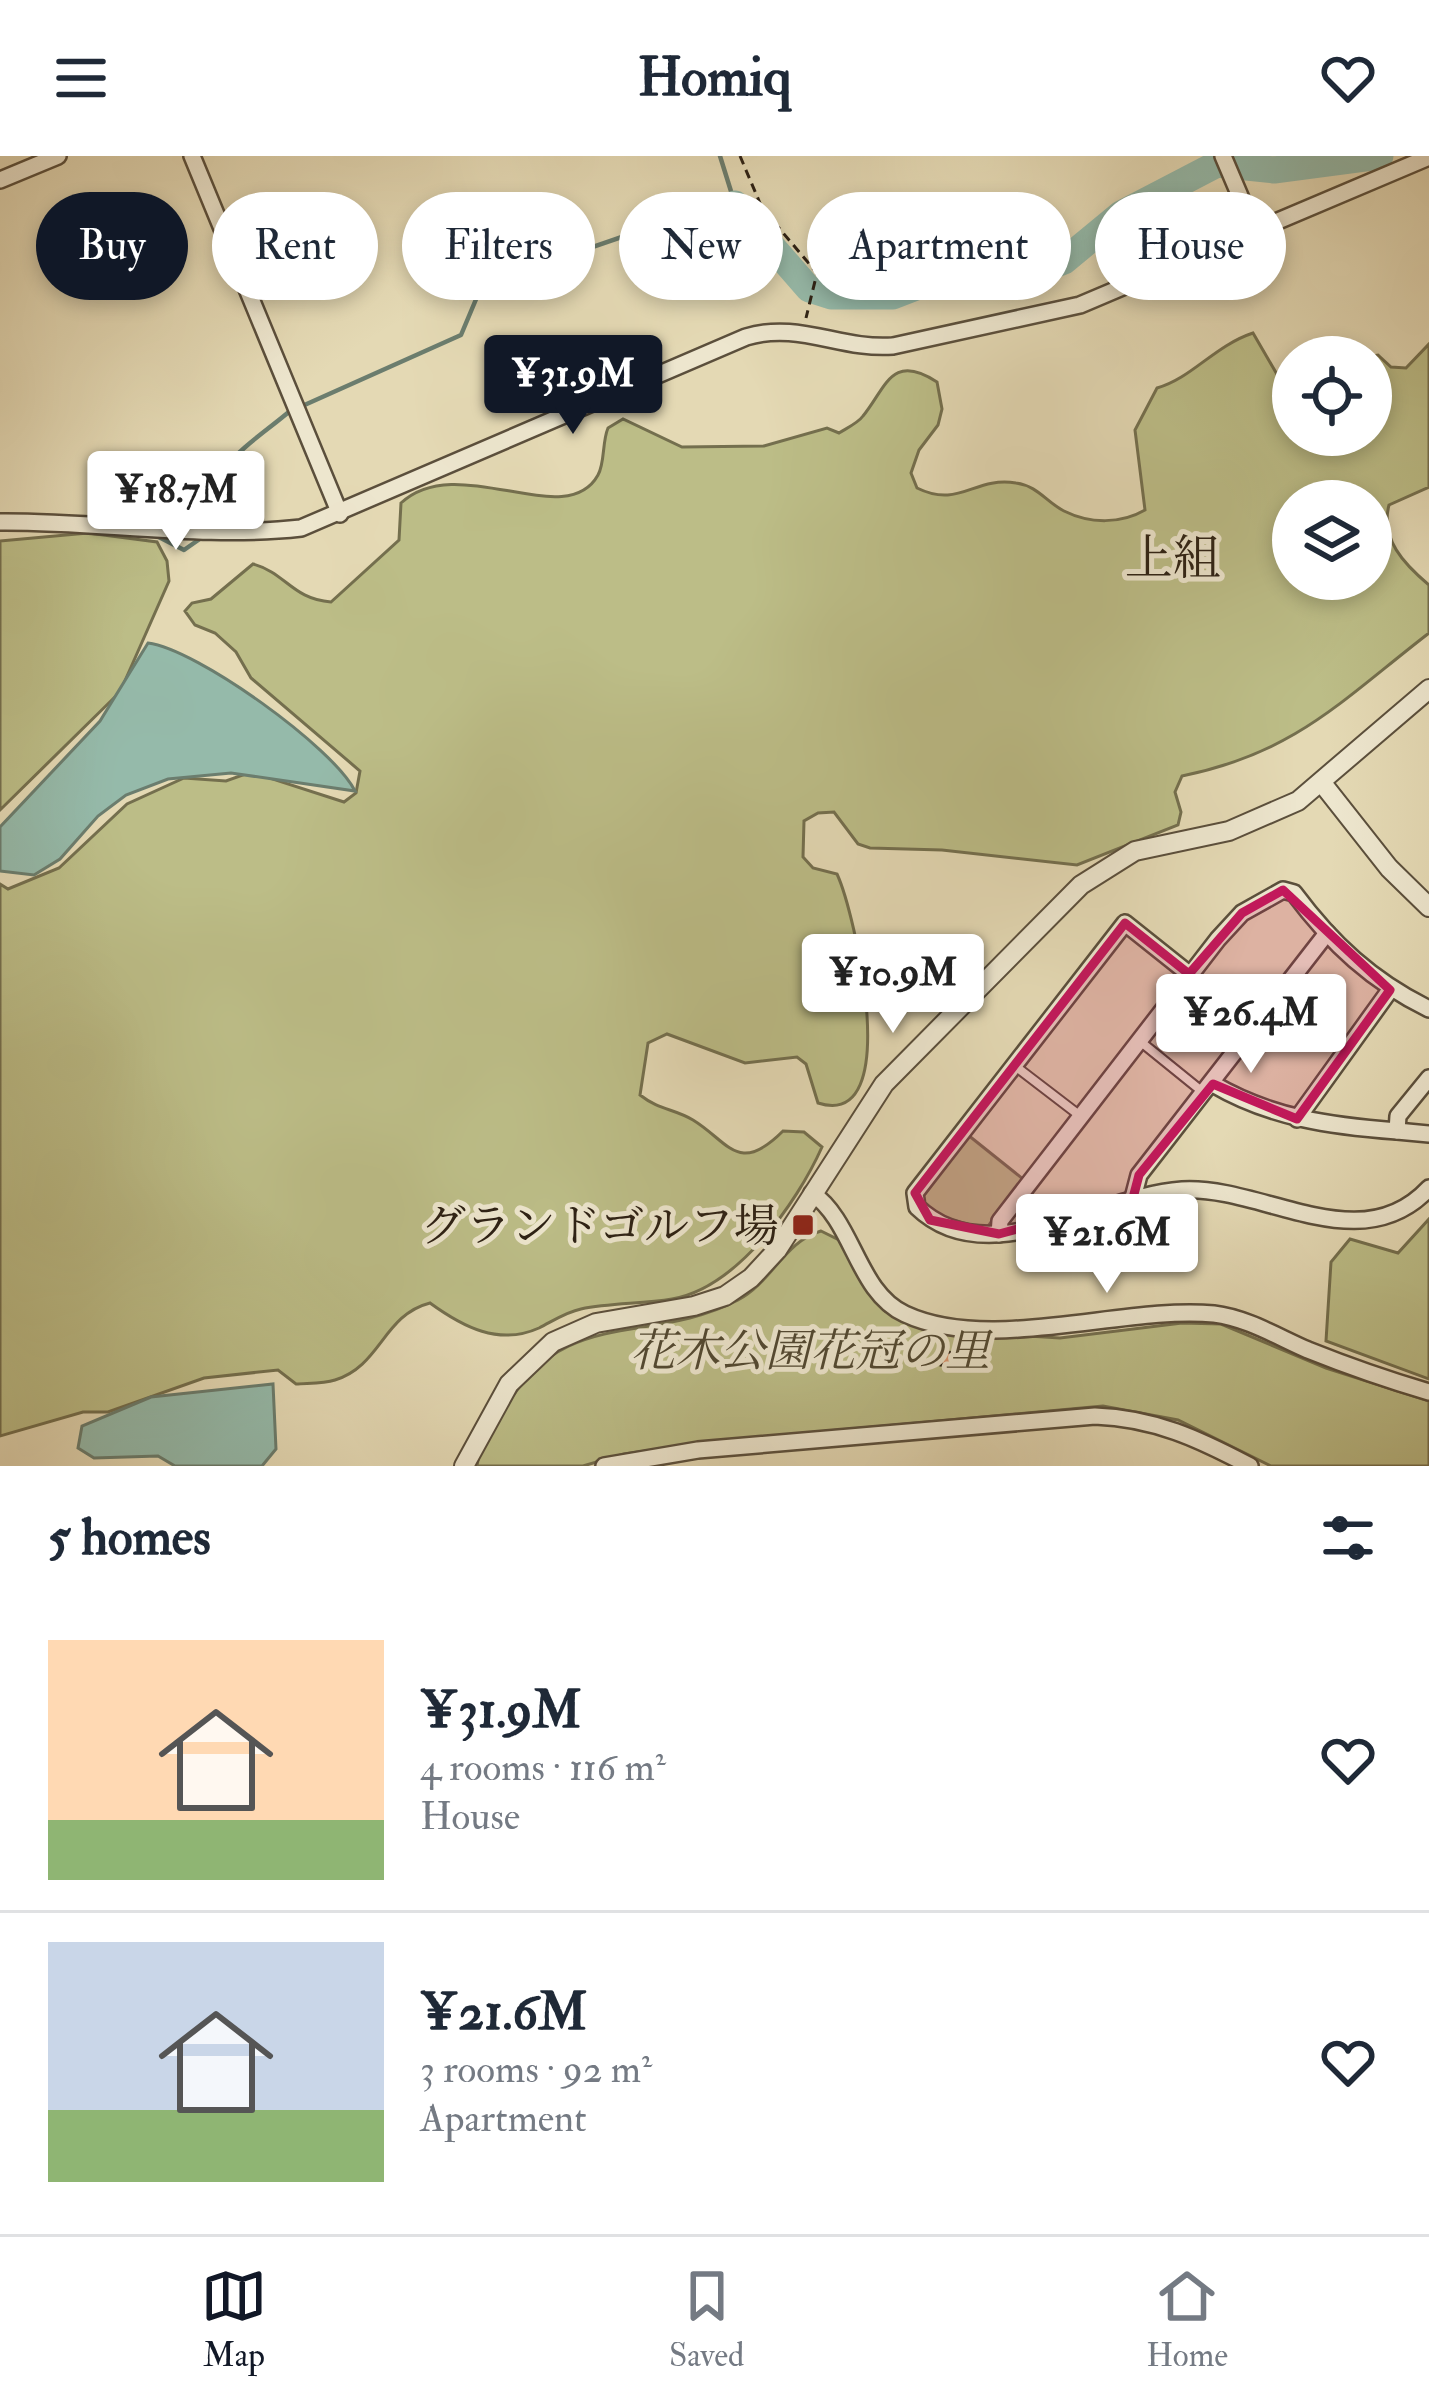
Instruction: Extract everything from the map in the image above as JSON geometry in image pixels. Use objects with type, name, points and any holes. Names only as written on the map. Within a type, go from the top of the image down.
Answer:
[{"type":"street","points":[[0,180],[58,156]]},
{"type":"street","points":[[192,156],[340,514]]},
{"type":"street","points":[[1223,156],[1239,192]]},
{"type":"street","points":[[1286,216],[1428,160]]},
{"type":"street","points":[[0,522],[96,521],[265,532],[301,529],[746,337],[804,330],[862,348],[937,340],[1095,298]]},
{"type":"street","points":[[464,1466],[509,1384],[554,1342],[596,1323],[725,1296],[777,1250],[884,1084],[1081,885],[1135,851],[1229,831],[1298,801],[1429,689]]},
{"type":"street","points":[[1322,783],[1389,868],[1429,907]]},
{"type":"street","points":[[999,1234],[1000,1221],[1189,974],[1242,913],[1283,890],[1294,892],[1346,956],[1390,990],[1429,1009]]},
{"type":"street","points":[[1189,974],[1125,923],[915,1192],[916,1208],[930,1220],[976,1235],[999,1234],[1133,1198],[1213,1190],[1339,1221],[1402,1209],[1429,1188]]},
{"type":"street","points":[[1133,1198],[1139,1175],[1327,933]]},
{"type":"street","points":[[1297,1119],[1390,990]]},
{"type":"street","points":[[1397,1131],[1398,1116],[1429,1078]]},
{"type":"street","points":[[1209,1089],[1297,1119],[1429,1134]]},
{"type":"street","points":[[812,1193],[830,1205],[884,1299],[902,1313],[929,1322],[1003,1328],[1223,1316],[1429,1392]]},
{"type":"street","points":[[604,1466],[698,1450],[1095,1416],[1133,1417],[1171,1427],[1250,1466]]},
{"type":"lane","points":[[1138,1040],[1209,1089]]},
{"type":"lane","points":[[1014,1065],[1080,1116]]},
{"type":"path","points":[[740,156],[762,208],[809,258],[818,285],[804,330]]},
{"type":"highlighted area","points":[[1283,890],[1390,990],[1297,1119],[1213,1084],[1139,1175],[1133,1198],[999,1234],[930,1220],[915,1193],[1125,923],[1189,974],[1242,913]]},
{"type":"green space","points":[[1253,333],[1272,366],[1272,456],[1392,456],[1392,367],[1406,368],[1429,344],[1429,487],[1392,504],[1392,480],[1272,480],[1272,600],[1392,600],[1392,542],[1429,585],[1429,633],[1287,739],[1256,754],[1182,776],[1175,792],[1181,812],[1178,825],[1077,865],[942,850],[870,848],[858,844],[834,812],[818,813],[804,821],[803,857],[813,868],[837,874],[854,930],[867,1014],[867,1053],[860,1085],[845,1103],[818,1103],[806,1064],[797,1057],[745,1063],[667,1034],[648,1043],[640,1095],[693,1120],[735,1151],[755,1151],[783,1131],[804,1132],[822,1147],[781,1217],[741,1261],[696,1292],[581,1309],[510,1335],[468,1326],[430,1303],[402,1318],[363,1364],[335,1380],[296,1384],[278,1370],[204,1378],[108,1412],[83,1412],[0,1436],[0,884],[8,889],[59,868],[127,804],[184,778],[226,781],[251,772],[344,802],[356,793],[360,771],[251,678],[236,652],[215,633],[195,625],[185,611],[192,603],[211,599],[253,564],[307,596],[331,602],[399,540],[401,503],[425,489],[451,484],[537,495],[583,491],[600,470],[608,428],[623,419],[682,447],[764,446],[827,428],[839,433],[861,419],[891,377],[909,371],[937,382],[942,409],[911,473],[917,488],[945,495],[1016,483],[1074,515],[1105,521],[1126,518],[1145,510],[1135,430],[1157,388]]},
{"type":"green space","points":[[88,533],[157,542],[167,561],[169,581],[120,692],[0,810],[0,541]]},
{"type":"green space","points":[[968,1135],[1023,1179],[986,1229],[937,1216],[921,1199]]},
{"type":"green space","points":[[1429,1219],[1429,1379],[1326,1341],[1331,1262],[1350,1239],[1398,1253]]},
{"type":"green space","name":"花木公園花冠の里","points":[[821,1231],[839,1240],[885,1311],[922,1329],[1060,1338],[1182,1323],[1221,1324],[1326,1368],[1429,1401],[1429,1466],[1271,1466],[1178,1420],[1103,1406],[717,1441],[624,1454],[583,1466],[477,1466],[505,1409],[528,1376],[554,1355],[581,1341],[705,1314],[738,1300],[798,1243]]},
{"type":"shaded area","points":[[148,643],[198,663],[262,703],[321,751],[355,791],[231,773],[168,779],[126,795],[98,816],[60,859],[34,875],[0,871],[0,827],[100,721]]},
{"type":"shaded area","points":[[273,1384],[276,1449],[262,1466],[175,1466],[158,1456],[94,1458],[78,1448],[82,1426],[151,1397]]},
{"type":"building","points":[[942,1352],[964,1353],[963,1366],[941,1365]]},
{"type":"waterway","points":[[300,407],[461,335],[482,285],[712,206],[735,204],[720,156]]},
{"type":"waterway","points":[[783,259],[809,289],[831,296],[893,296],[968,267],[1029,275],[1064,261],[1121,214],[1217,164],[1274,170],[1380,156]]},
{"type":"waterway","points":[[204,525],[207,504],[222,472],[290,411]]},
{"type":"waterway","points":[[153,534],[184,550],[204,536]]},
{"type":"place","name":"グランドゴルフ場","points":[[803,1225]]},
{"type":"district","name":"上組","points":[[1173,557]]}]
